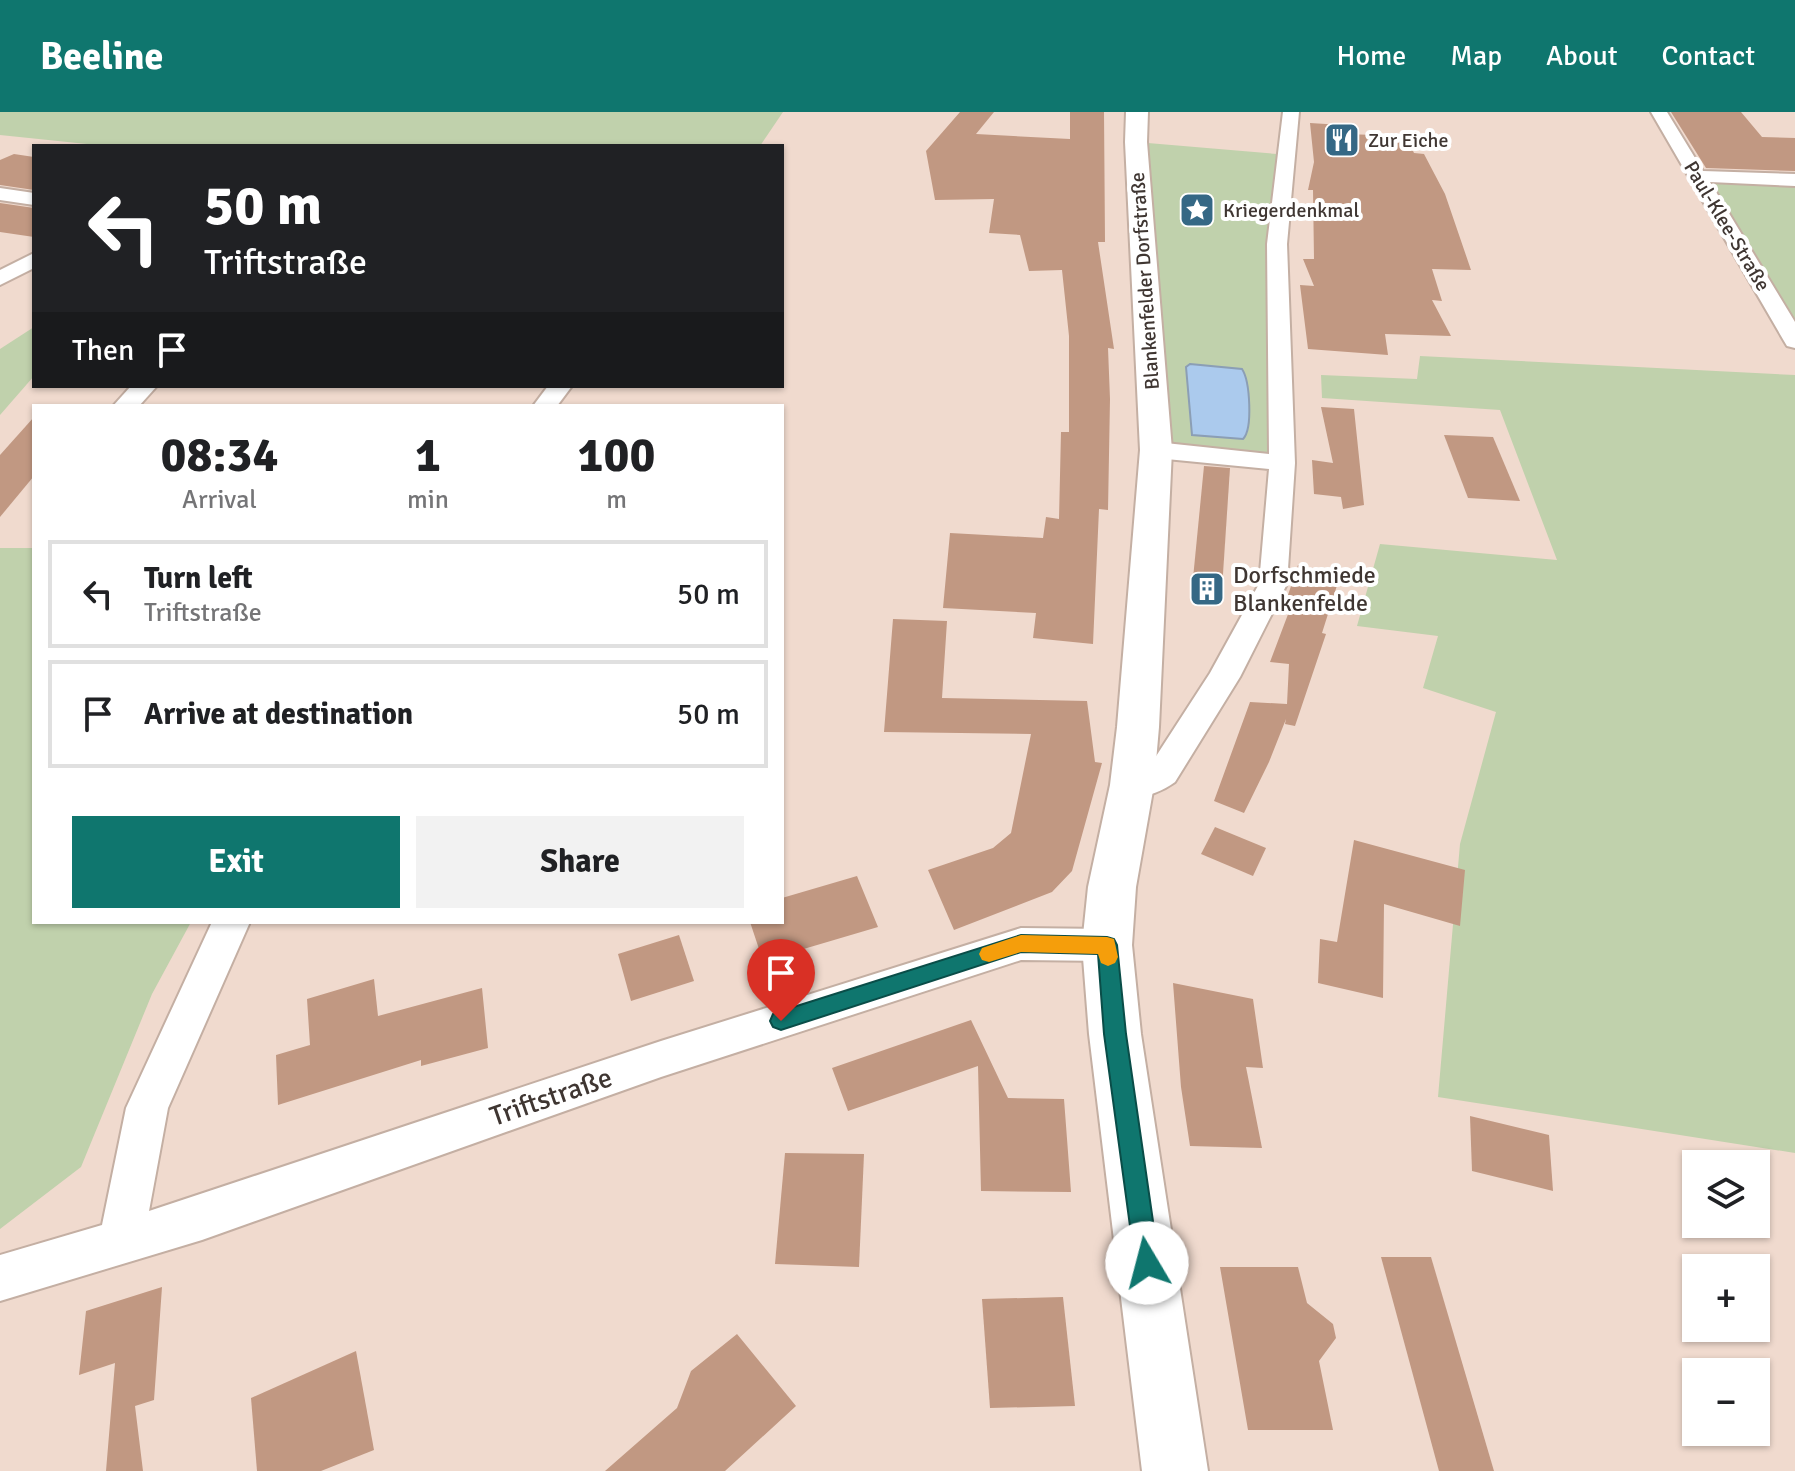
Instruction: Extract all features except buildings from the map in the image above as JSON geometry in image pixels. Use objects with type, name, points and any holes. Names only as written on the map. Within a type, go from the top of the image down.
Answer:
[{"type":"main road","name":"Blankenfelder Dorfstraße","points":[[1137,112],[1136,142],[1156,450],[1141,699],[1132,785],[1112,887],[1107,945],[1115,1034],[1175,1471]]},
{"type":"street","points":[[1132,785],[1151,782],[1163,773],[1224,677],[1273,584],[1282,463],[1277,244],[1291,112]]},
{"type":"street","name":"Paul-Klee-Straße","points":[[1659,112],[1795,341]]},
{"type":"street","points":[[1698,176],[1795,180]]},
{"type":"street","points":[[0,194],[32,199]]},
{"type":"street","points":[[0,279],[32,260]]},
{"type":"street","points":[[127,404],[143,388]]},
{"type":"street","points":[[1156,450],[1282,463]]},
{"type":"street","points":[[121,1243],[147,1108],[230,924]]},
{"type":"street","name":"Triftstraße","points":[[0,1278],[202,1218],[661,1059],[1021,944],[1107,945]]},
{"type":"green space","points":[[0,112],[783,112],[761,144],[87,144],[0,135]]},
{"type":"green space","points":[[1136,142],[1277,154],[1282,463],[1156,450]]},
{"type":"green space","points":[[1698,176],[1795,180],[1795,341]]},
{"type":"green space","points":[[32,328],[32,378],[0,415],[0,349]]},
{"type":"green space","points":[[1420,356],[1795,375],[1795,1153],[1438,1097],[1460,844],[1496,712],[1423,688],[1438,636],[1357,626],[1380,544],[1557,560],[1500,410],[1322,398],[1321,375],[1417,379]]},
{"type":"green space","points":[[0,548],[32,548],[32,924],[190,924],[152,994],[81,1167],[0,1229]]},
{"type":"water","points":[[1190,364],[1242,369],[1249,405],[1248,426],[1243,439],[1192,435],[1186,367]]},
{"type":"slow traffic","points":[[989,954],[1021,944],[1107,945],[1108,957]]},
{"type":"place","name":"Zur Eiche","points":[[1342,140]]},
{"type":"place","name":"Kriegerdenkmal","points":[[1197,210]]},
{"type":"place","name":"Dorfschmiede Blankenfelde","points":[[1207,589]]},
{"type":"route","points":[[781,1021],[1021,944],[1107,945],[1115,1034],[1147,1263]]}]
